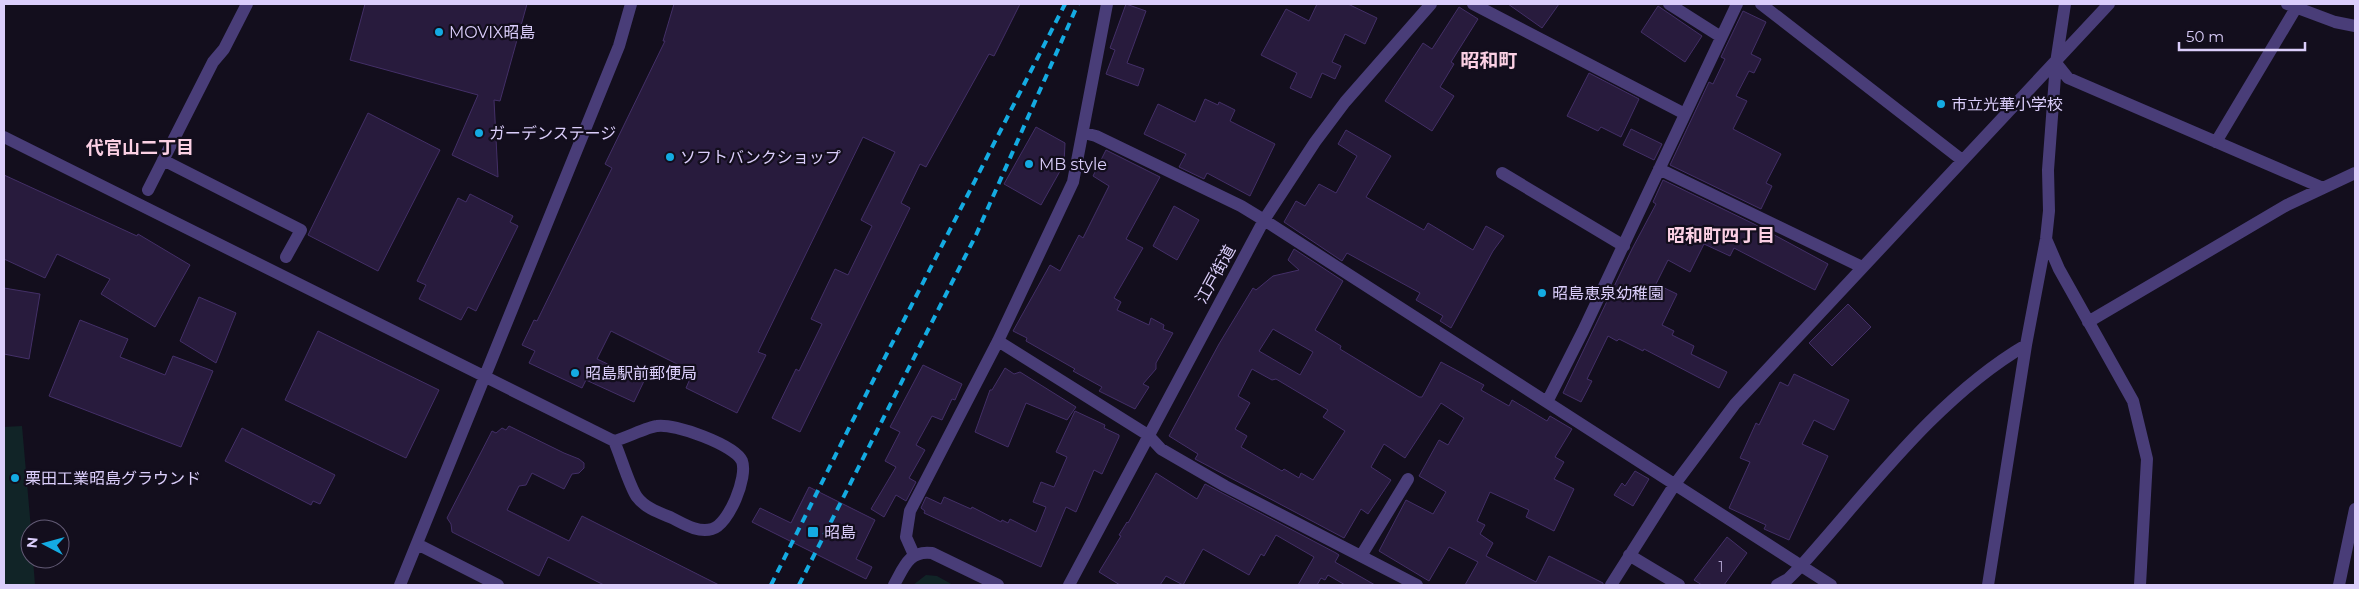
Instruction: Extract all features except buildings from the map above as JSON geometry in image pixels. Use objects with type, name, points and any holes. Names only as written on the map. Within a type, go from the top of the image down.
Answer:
[{"type":"street","points":[[148,190],[213,62],[224,50],[247,4]]},
{"type":"street","points":[[400,585],[486,378],[619,46],[631,4]]},
{"type":"street","points":[[914,555],[906,538],[910,511],[998,341],[1073,182],[1084,133],[1106,4]]},
{"type":"street","name":"江戸街道","points":[[1069,585],[1264,220],[1315,142],[1345,102],[1430,4]]},
{"type":"street","points":[[1473,4],[1684,114]]},
{"type":"street","points":[[1669,4],[1721,37]]},
{"type":"street","points":[[1548,402],[1624,246],[1737,4]]},
{"type":"street","points":[[1760,4],[1962,160]]},
{"type":"street","points":[[1988,585],[2026,345],[2046,239],[2049,211],[2048,170],[2056,63],[2065,4]]},
{"type":"street","points":[[1611,585],[1628,555],[1675,484],[1735,404],[1962,160],[2056,63],[2109,4]]},
{"type":"street","points":[[2216,142],[2291,6],[2335,22],[2355,26]]},
{"type":"street","points":[[2056,63],[2068,78],[2323,188]]},
{"type":"street","points":[[1084,133],[1096,136],[1241,206],[1675,484],[1800,567],[1831,585]]},
{"type":"street","points":[[4,137],[614,441],[636,496],[643,504],[697,530],[712,530],[724,520],[742,484],[744,474],[741,459],[732,451],[677,426],[656,426],[614,441]]},
{"type":"street","points":[[163,160],[301,230],[286,257]]},
{"type":"street","points":[[1659,169],[1862,267]]},
{"type":"street","points":[[2088,322],[2287,205],[2355,173]]},
{"type":"street","points":[[1502,174],[1624,246]]},
{"type":"street","points":[[2046,239],[2059,269],[2133,401],[2148,459],[2140,585]]},
{"type":"street","points":[[998,341],[1148,435],[1161,449],[1225,486],[1361,556],[1401,582],[1417,585]]},
{"type":"street","points":[[1777,585],[1788,579],[1800,567],[1930,421],[1976,379],[1999,361],[2026,345]]},
{"type":"street","points":[[1361,556],[1408,479]]},
{"type":"street","points":[[2339,585],[2355,509]]},
{"type":"street","points":[[417,544],[498,585]]},
{"type":"street","points":[[894,585],[908,559],[923,552],[932,553],[998,585]]},
{"type":"street","points":[[1628,555],[1679,585]]},
{"type":"street","points":[[974,574],[985,585]]},
{"type":"green space","name":"栗田工業昭島グラウンド","points":[[22,426],[30,519],[20,519],[20,569],[34,569],[35,585],[4,585],[4,427]]},
{"type":"green space","points":[[926,575],[937,576],[953,585],[913,585]]},
{"type":"railway","points":[[771,585],[1065,4]]},
{"type":"railway","points":[[799,585],[976,235],[1078,4]]},
{"type":"place","name":"MOVIX昭島","points":[[439,32]]},
{"type":"place","name":"市立光華小学校","points":[[1941,104]]},
{"type":"place","name":"ガーデンステージ","points":[[479,133]]},
{"type":"place","name":"ソフトバンクショップ","points":[[670,157]]},
{"type":"place","name":"MB style","points":[[1029,164]]},
{"type":"place","name":"昭島恵泉幼稚園","points":[[1542,293]]},
{"type":"place","name":"昭島駅前郵便局","points":[[575,373]]},
{"type":"place","name":"栗田工業昭島グラウンド","points":[[15,478]]},
{"type":"place","name":"昭島","points":[[813,532]]},
{"type":"district","name":"昭和町","points":[[1489,60]]},
{"type":"district","name":"代官山二丁目","points":[[140,148]]},
{"type":"district","name":"昭和町四丁目","points":[[1721,236]]}]
